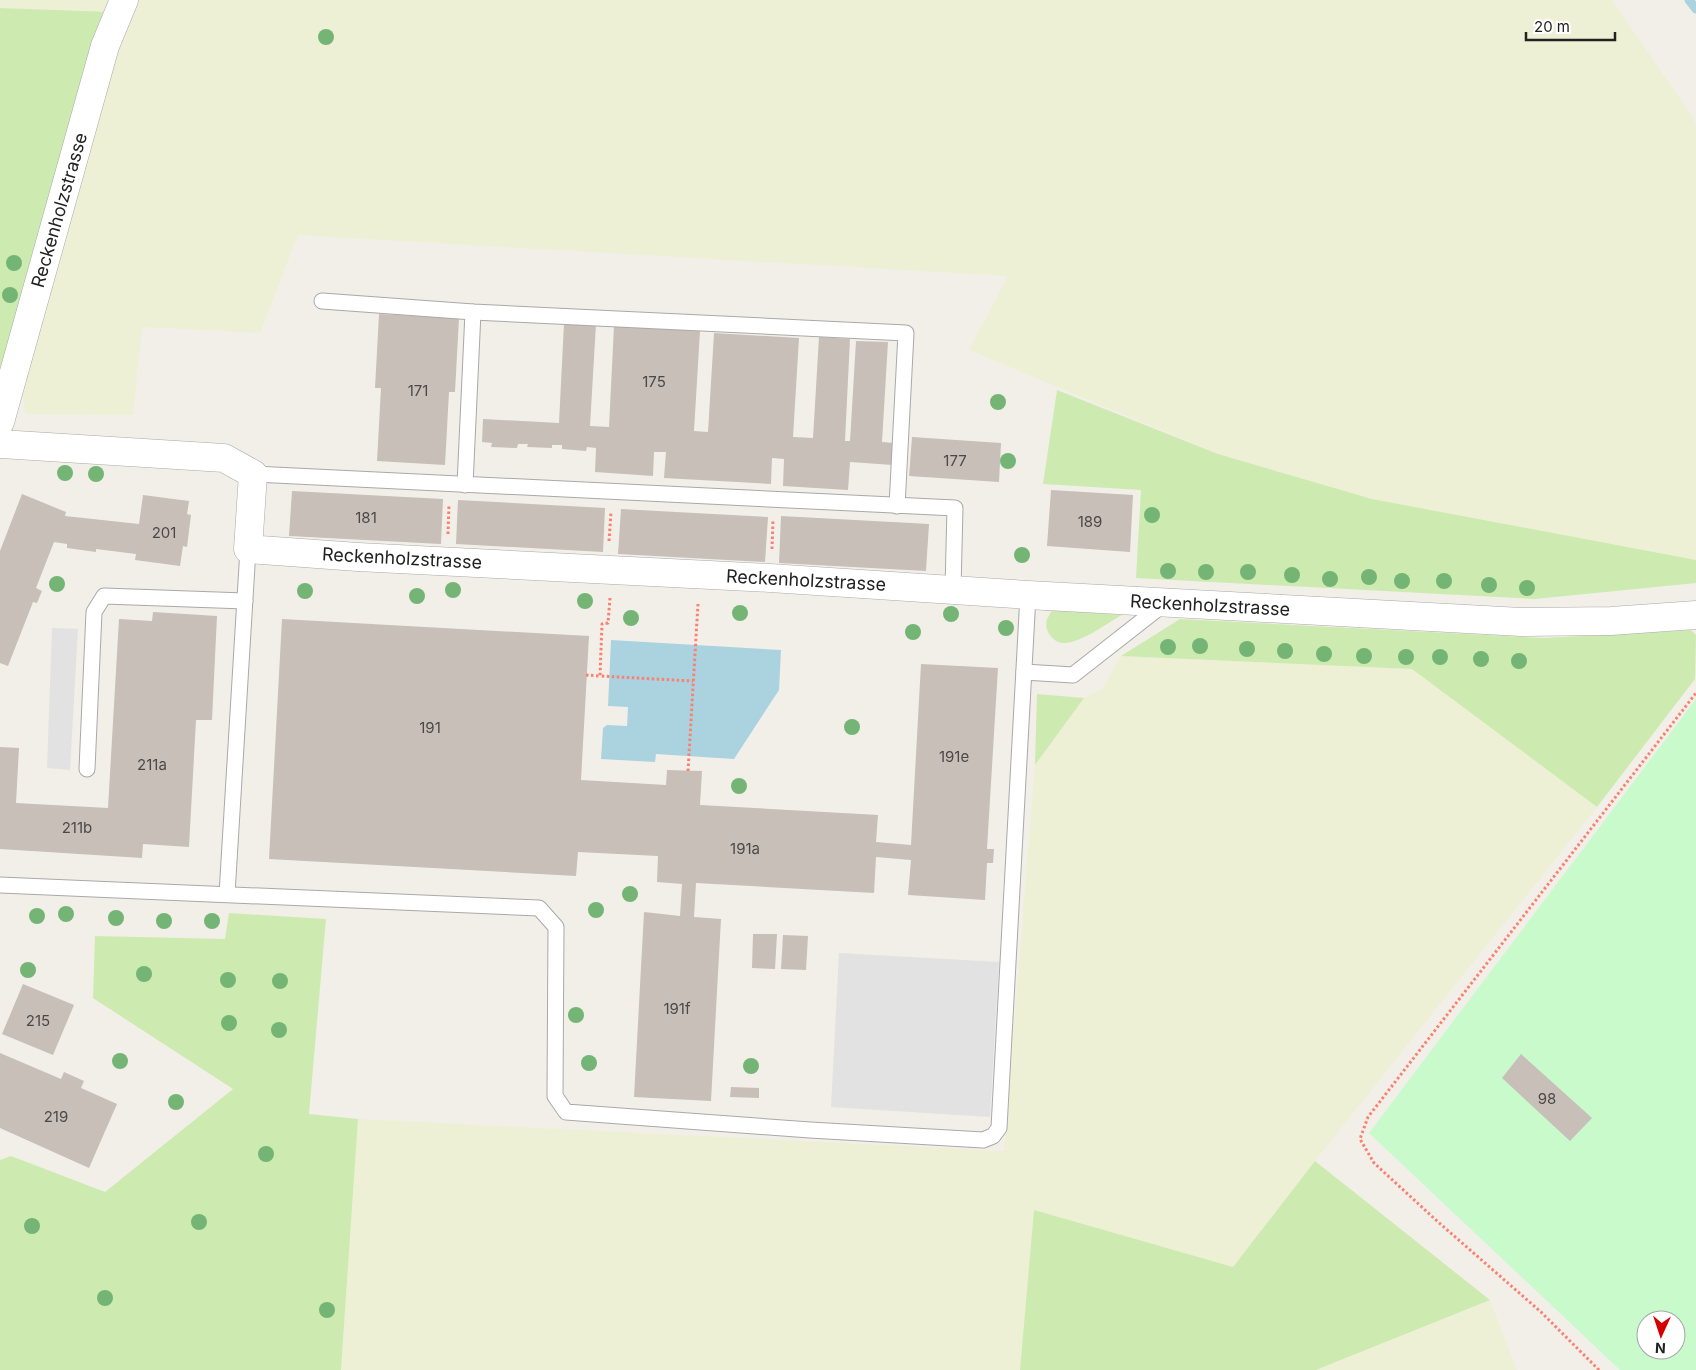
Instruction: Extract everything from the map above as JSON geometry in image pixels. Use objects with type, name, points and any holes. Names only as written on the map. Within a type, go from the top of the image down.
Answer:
[{"type":"street","name":"Reckenholzstrasse","points":[[0,422],[105,46],[124,0]]},
{"type":"street","points":[[0,444],[224,458],[253,474],[248,549]]},
{"type":"street","name":"Reckenholzstrasse","points":[[248,549],[358,557],[700,574],[1028,595],[1521,622],[1611,621],[1696,615]]},
{"type":"lane","points":[[322,301],[473,312],[906,333],[897,506]]},
{"type":"lane","points":[[465,485],[473,312]]},
{"type":"lane","points":[[253,474],[955,508],[953,589]]},
{"type":"lane","points":[[227,894],[248,549]]},
{"type":"lane","points":[[0,884],[538,908],[556,927],[555,1096],[566,1112],[810,1130],[983,1140],[994,1136],[999,1128],[1028,595]]},
{"type":"lane","points":[[87,769],[94,612],[104,596],[245,601]]},
{"type":"lane","points":[[1024,672],[1074,675],[1166,602]]},
{"type":"path","points":[[447,561],[450,484]]},
{"type":"path","points":[[600,676],[602,624],[608,623],[612,492]]},
{"type":"path","points":[[770,578],[774,500]]},
{"type":"path","points":[[688,771],[700,574]]},
{"type":"path","points":[[586,675],[693,681]]},
{"type":"path","points":[[1599,1370],[1541,1312],[1374,1163],[1360,1139],[1368,1117],[1696,693]]},
{"type":"green space","points":[[0,0],[118,0],[111,12],[0,8]]},
{"type":"green space","points":[[124,0],[1612,0],[1694,119],[1696,127],[1696,560],[1372,499],[1218,454],[969,350],[1008,276],[298,235],[260,333],[142,327],[133,415],[26,414],[16,366]]},
{"type":"green space","points":[[0,8],[111,12],[0,389]]},
{"type":"green space","points":[[1057,390],[1218,454],[1372,499],[1696,560],[1696,583],[1535,599],[1136,578],[1141,490],[1043,484]]},
{"type":"green space","points":[[1053,610],[1122,615],[1085,637],[1063,643],[1058,642],[1049,634],[1046,626],[1049,615]]},
{"type":"green space","points":[[1180,619],[1544,638],[1691,630],[1696,635],[1695,679],[1597,807],[1412,669],[1121,656]]},
{"type":"green space","points":[[1121,656],[1412,669],[1597,807],[1233,1267],[1034,1211],[1020,1370],[341,1370],[358,1119],[1004,1151],[1035,765],[1084,698],[1102,689]]},
{"type":"green space","points":[[1037,694],[1084,698],[1035,765]]},
{"type":"green space","points":[[1696,699],[1696,1370],[1620,1370],[1369,1133]]},
{"type":"green space","points":[[229,913],[326,919],[309,1114],[358,1119],[341,1370],[0,1370],[0,1160],[11,1156],[105,1192],[233,1089],[93,998],[95,936],[225,939]]},
{"type":"green space","points":[[1315,1161],[1490,1300],[1316,1370],[1020,1370],[1034,1210],[1233,1267]]},
{"type":"green space","points":[[1490,1300],[1517,1370],[1316,1370]]},
{"type":"shaded area","points":[[52,628],[78,629],[70,770],[47,768]]},
{"type":"shaded area","points":[[839,953],[999,962],[990,1117],[831,1107]]},
{"type":"water","points":[[611,640],[781,650],[779,690],[734,759],[656,754],[655,762],[601,759],[603,728],[607,725],[627,726],[628,707],[608,706]]},
{"type":"building","points":[[379,314],[459,318],[455,392],[449,392],[445,465],[377,461],[381,388],[375,388]]},
{"type":"building","points":[[564,323],[596,324],[590,426],[609,427],[614,326],[700,331],[694,431],[708,432],[714,333],[799,338],[793,437],[813,438],[819,337],[850,339],[845,441],[850,441],[856,341],[888,342],[882,442],[894,443],[893,465],[850,462],[848,490],[783,486],[784,459],[772,458],[771,484],[664,478],[666,452],[654,452],[653,476],[595,472],[596,448],[587,447],[586,451],[562,449],[562,445],[552,445],[552,448],[527,447],[528,444],[518,444],[517,448],[491,447],[492,443],[482,442],[483,419],[559,423]]},
{"type":"building","points":[[912,437],[1001,443],[999,482],[909,476]]},
{"type":"building","points":[[1051,490],[1133,495],[1130,552],[1047,546]]},
{"type":"building","points":[[292,491],[443,499],[441,544],[289,536]]},
{"type":"building","points":[[22,494],[66,512],[65,516],[139,524],[143,495],[189,501],[187,514],[191,515],[187,547],[183,546],[180,566],[135,560],[136,554],[96,549],[96,552],[67,548],[67,544],[54,542],[36,588],[42,591],[37,603],[33,602],[8,666],[0,663],[0,551]]},
{"type":"building","points":[[458,500],[605,508],[603,552],[456,544]]},
{"type":"building","points":[[621,509],[768,517],[765,562],[618,554]]},
{"type":"building","points":[[781,516],[929,524],[926,571],[779,563]]},
{"type":"building","points":[[153,612],[217,616],[212,720],[196,720],[189,847],[143,844],[142,858],[0,849],[0,747],[19,748],[16,803],[108,808],[119,619],[152,621]]},
{"type":"building","points":[[282,619],[589,636],[581,780],[666,785],[667,770],[702,771],[700,805],[878,815],[876,842],[911,845],[921,664],[998,668],[987,849],[994,849],[993,863],[987,863],[985,900],[908,895],[911,860],[876,857],[874,893],[696,883],[694,917],[721,919],[711,1101],[634,1097],[644,912],[680,916],[682,884],[657,882],[658,856],[578,852],[576,876],[269,859]]},
{"type":"building","points":[[753,934],[777,934],[775,969],[752,968]]},
{"type":"building","points":[[783,935],[808,936],[806,970],[781,969]]},
{"type":"building","points":[[23,984],[74,1005],[53,1055],[2,1034]]},
{"type":"building","points":[[0,1053],[61,1079],[64,1072],[84,1081],[81,1088],[117,1104],[89,1168],[0,1128]]},
{"type":"building","points":[[1521,1054],[1592,1118],[1570,1141],[1502,1078]]},
{"type":"building","points":[[731,1087],[759,1088],[759,1098],[730,1097]]},
{"type":"waterway","points":[[1689,0],[1696,9]]}]
